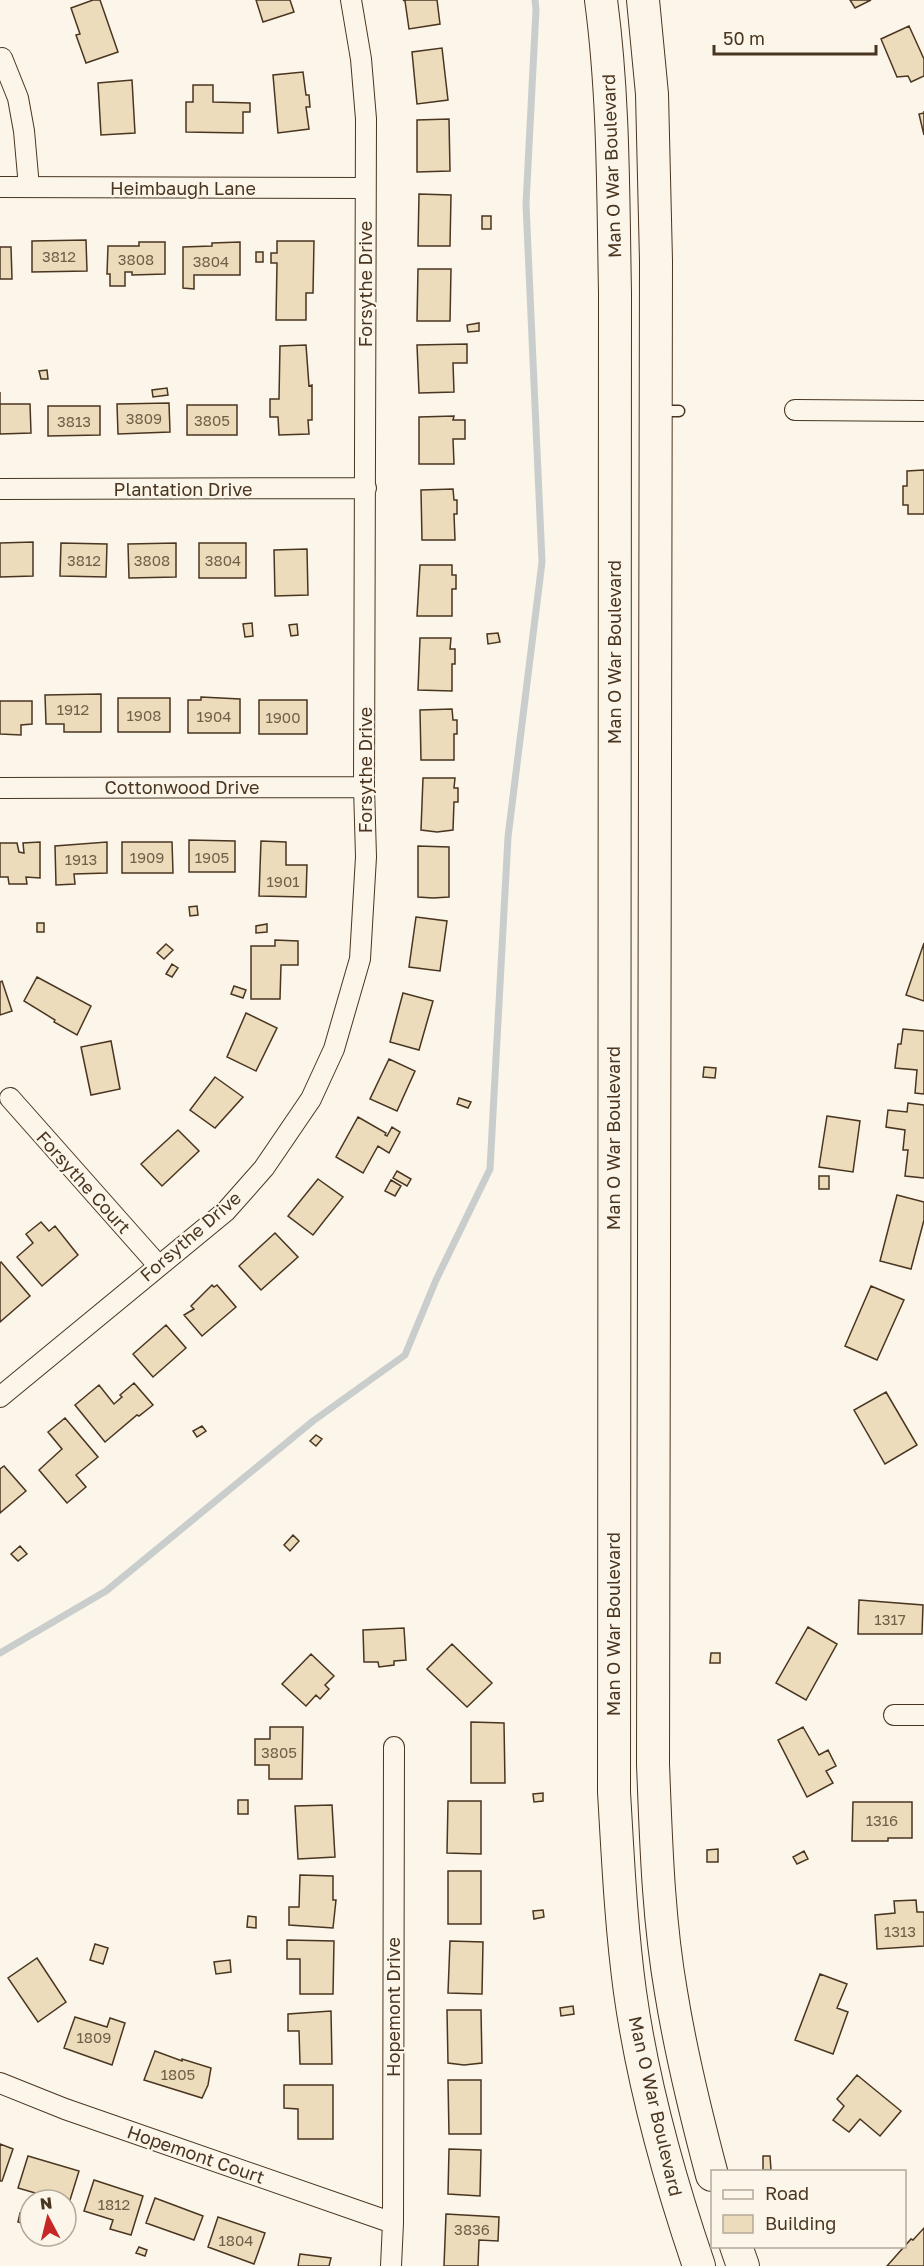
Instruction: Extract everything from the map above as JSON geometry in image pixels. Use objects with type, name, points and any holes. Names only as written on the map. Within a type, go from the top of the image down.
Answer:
[{"type":"main road","name":"Man O War Boulevard","points":[[601,0],[613,138],[615,292],[612,1686],[614,1792],[620,1903],[630,1993],[640,2051],[680,2210],[699,2266]]},
{"type":"main road","name":"Man O War Boulevard","points":[[643,0],[652,94],[656,261],[667,411],[653,1162],[654,1775],[657,1860],[670,1991],[687,2079],[711,2171]]},
{"type":"main road","points":[[736,2248],[743,2266]]},
{"type":"street","name":"Forsythe Drive","points":[[0,1397],[226,1211],[264,1168],[311,1099],[334,1049],[360,959],[366,856],[364,787],[366,119],[361,59],[351,0]]},
{"type":"street","points":[[2,58],[18,98],[24,131],[29,187]]},
{"type":"street","name":"Heimbaugh Lane","points":[[0,187],[365,188]]},
{"type":"street","points":[[795,410],[924,411]]},
{"type":"street","name":"Plantation Drive","points":[[0,489],[366,488]]},
{"type":"street","name":"Cottonwood Drive","points":[[0,788],[364,787]]},
{"type":"street","name":"Forsythe Court","points":[[10,1098],[158,1265]]},
{"type":"street","points":[[894,1715],[924,1715]]},
{"type":"street","name":"Hopemont Drive","points":[[391,2266],[394,1747]]},
{"type":"street","name":"Hopemont Court","points":[[0,2083],[64,2109],[393,2223]]},
{"type":"building","points":[[93,0],[100,0],[118,52],[86,63],[76,35],[80,34],[71,8]]},
{"type":"building","points":[[256,0],[290,0],[294,12],[263,22]]},
{"type":"building","points":[[403,0],[437,0],[440,24],[409,29]]},
{"type":"building","points":[[850,0],[871,0],[855,8]]},
{"type":"building","points":[[909,26],[924,59],[924,76],[911,82],[908,76],[897,77],[881,39]]},
{"type":"building","points":[[442,48],[448,100],[417,104],[412,52]]},
{"type":"building","points":[[303,72],[306,95],[309,95],[310,107],[306,107],[309,129],[278,133],[273,75]]},
{"type":"building","points":[[132,80],[135,133],[101,135],[98,83]]},
{"type":"building","points":[[193,85],[213,85],[213,102],[250,103],[250,112],[243,112],[243,133],[186,132],[186,102],[193,102]]},
{"type":"building","points":[[924,113],[924,135],[919,114]]},
{"type":"building","points":[[449,119],[450,171],[417,172],[417,120]]},
{"type":"building","points":[[419,194],[451,195],[450,246],[418,246]]},
{"type":"building","points":[[482,216],[491,216],[491,229],[482,229]]},
{"type":"building","points":[[86,240],[87,271],[32,272],[32,241]]},
{"type":"building","points":[[277,241],[314,241],[313,293],[306,293],[306,320],[276,320],[277,263],[271,263],[271,253],[277,253]]},
{"type":"building","points":[[139,242],[165,242],[165,274],[132,275],[132,272],[125,272],[125,286],[110,286],[110,274],[107,274],[108,246],[139,246]]},
{"type":"building","points":[[240,242],[240,275],[194,275],[194,289],[183,288],[183,247]]},
{"type":"building","points":[[0,247],[11,247],[12,279],[0,279]]},
{"type":"building","points":[[256,252],[263,252],[263,262],[256,262]]},
{"type":"building","points":[[418,269],[451,269],[450,321],[417,321]]},
{"type":"building","points":[[479,323],[479,331],[468,332],[467,325]]},
{"type":"building","points":[[467,344],[467,363],[453,363],[454,392],[419,393],[417,345]]},
{"type":"building","points":[[306,345],[309,386],[312,385],[312,420],[308,420],[309,434],[279,435],[278,417],[270,417],[270,399],[279,399],[280,346]]},
{"type":"building","points":[[47,370],[48,379],[41,379],[39,371]]},
{"type":"building","points":[[167,388],[168,395],[153,397],[152,390]]},
{"type":"building","points":[[169,403],[170,432],[118,434],[117,404]]},
{"type":"building","points":[[0,404],[30,404],[31,433],[0,434]]},
{"type":"building","points":[[187,405],[237,405],[237,435],[187,435]]},
{"type":"building","points":[[48,406],[100,406],[100,435],[48,436]]},
{"type":"building","points":[[454,416],[453,420],[465,420],[465,439],[453,439],[454,464],[419,464],[419,417]]},
{"type":"building","points":[[924,470],[924,514],[908,514],[908,505],[903,505],[903,486],[907,486],[907,471]]},
{"type":"building","points":[[453,489],[454,500],[457,500],[457,514],[454,514],[455,540],[422,540],[421,490]]},
{"type":"building","points":[[33,542],[33,576],[0,577],[0,543]]},
{"type":"building","points":[[61,543],[107,544],[106,577],[60,576]]},
{"type":"building","points":[[176,543],[176,577],[129,578],[128,544]]},
{"type":"building","points":[[199,543],[246,543],[246,578],[199,578]]},
{"type":"building","points":[[307,549],[308,595],[275,596],[274,550]]},
{"type":"building","points":[[420,565],[452,565],[452,575],[456,575],[456,589],[452,589],[452,616],[417,616]]},
{"type":"building","points":[[252,623],[253,636],[245,637],[243,624]]},
{"type":"building","points":[[297,624],[298,635],[291,636],[289,625]]},
{"type":"building","points":[[498,633],[500,642],[488,644],[487,634]]},
{"type":"building","points":[[420,638],[451,638],[450,649],[455,649],[455,664],[452,664],[452,691],[418,690]]},
{"type":"building","points":[[101,694],[101,732],[64,732],[64,724],[46,724],[45,695]]},
{"type":"building","points":[[201,697],[240,699],[240,733],[188,733],[188,700],[201,700]]},
{"type":"building","points":[[118,698],[170,698],[170,732],[118,732]]},
{"type":"building","points":[[259,700],[307,700],[307,734],[259,734]]},
{"type":"building","points":[[0,701],[32,701],[32,724],[21,725],[21,735],[0,734]]},
{"type":"building","points":[[452,709],[453,720],[457,720],[457,734],[454,734],[454,760],[421,760],[420,710]]},
{"type":"building","points":[[423,778],[455,778],[454,788],[458,788],[458,802],[454,802],[453,830],[437,832],[421,830]]},
{"type":"building","points":[[189,840],[235,841],[235,872],[189,872]]},
{"type":"building","points":[[261,841],[286,842],[286,865],[307,865],[306,897],[259,896]]},
{"type":"building","points":[[40,842],[40,878],[26,877],[27,884],[9,884],[8,877],[0,877],[0,843],[17,843],[19,852],[24,853],[23,843]]},
{"type":"building","points":[[107,842],[107,873],[74,874],[75,884],[56,885],[55,846]]},
{"type":"building","points":[[122,842],[172,842],[173,873],[122,873]]},
{"type":"building","points":[[418,846],[449,847],[449,897],[418,897]]},
{"type":"building","points":[[197,906],[198,915],[190,916],[189,907]]},
{"type":"building","points":[[416,917],[447,921],[440,971],[409,967]]},
{"type":"building","points":[[37,923],[44,923],[44,932],[37,932]]},
{"type":"building","points":[[267,924],[267,932],[256,933],[256,926]]},
{"type":"building","points":[[275,940],[298,941],[298,965],[281,965],[280,999],[251,999],[251,946],[275,946]]},
{"type":"building","points":[[924,943],[924,1001],[906,995]]},
{"type":"building","points":[[166,944],[173,950],[164,959],[157,953]]},
{"type":"building","points":[[172,964],[178,968],[172,977],[166,974]]},
{"type":"building","points":[[37,977],[91,1006],[77,1035],[24,1001]]},
{"type":"building","points":[[2,981],[12,1011],[0,1015],[0,982]]},
{"type":"building","points":[[234,986],[246,990],[243,998],[231,994]]},
{"type":"building","points":[[403,993],[433,1001],[419,1050],[390,1042]]},
{"type":"building","points":[[246,1013],[277,1028],[256,1071],[227,1057]]},
{"type":"building","points":[[903,1029],[924,1031],[924,1094],[915,1093],[917,1070],[895,1068],[898,1044],[901,1044]]},
{"type":"building","points":[[111,1041],[120,1089],[91,1095],[81,1047]]},
{"type":"building","points":[[389,1059],[415,1071],[397,1111],[370,1099]]},
{"type":"building","points":[[704,1067],[716,1068],[715,1078],[703,1077]]},
{"type":"building","points":[[215,1077],[243,1097],[215,1128],[190,1110]]},
{"type":"building","points":[[459,1098],[471,1102],[468,1108],[457,1104]]},
{"type":"building","points":[[908,1103],[924,1105],[924,1178],[905,1176],[908,1150],[903,1150],[905,1130],[886,1127],[888,1110],[907,1112]]},
{"type":"building","points":[[827,1116],[860,1121],[853,1172],[819,1167]]},
{"type":"building","points":[[358,1117],[386,1133],[387,1136],[392,1127],[400,1132],[389,1153],[378,1146],[363,1173],[336,1157]]},
{"type":"building","points":[[178,1130],[199,1151],[162,1186],[141,1164]]},
{"type":"building","points":[[397,1171],[411,1179],[407,1186],[393,1178]]},
{"type":"building","points":[[819,1176],[829,1176],[829,1189],[819,1189]]},
{"type":"building","points":[[318,1179],[343,1197],[313,1235],[288,1216]]},
{"type":"building","points":[[391,1180],[401,1186],[395,1196],[385,1191]]},
{"type":"building","points":[[897,1195],[924,1202],[924,1220],[911,1269],[880,1261]]},
{"type":"building","points":[[41,1222],[49,1231],[55,1226],[78,1255],[42,1286],[17,1257],[33,1243],[26,1234]]},
{"type":"building","points":[[275,1233],[298,1257],[261,1290],[239,1266]]},
{"type":"building","points":[[0,1263],[30,1296],[0,1322]]},
{"type":"building","points":[[212,1285],[214,1287],[217,1285],[236,1307],[202,1336],[184,1315],[194,1309],[191,1306]]},
{"type":"building","points":[[871,1286],[904,1300],[877,1360],[845,1346]]},
{"type":"building","points":[[166,1325],[186,1348],[153,1377],[133,1354]]},
{"type":"building","points":[[134,1383],[153,1405],[139,1416],[137,1415],[105,1442],[75,1405],[99,1385],[114,1404],[122,1397],[120,1395]]},
{"type":"building","points":[[886,1392],[917,1445],[885,1464],[854,1410]]},
{"type":"building","points":[[65,1418],[98,1457],[76,1475],[86,1487],[67,1503],[39,1470],[62,1449],[48,1432]]},
{"type":"building","points":[[202,1426],[206,1431],[197,1437],[193,1431]]},
{"type":"building","points":[[316,1435],[322,1439],[316,1446],[310,1441]]},
{"type":"building","points":[[4,1466],[26,1491],[0,1513],[0,1469]]},
{"type":"building","points":[[293,1535],[299,1541],[290,1551],[284,1545]]},
{"type":"building","points":[[20,1546],[27,1554],[18,1561],[11,1554]]},
{"type":"building","points":[[859,1600],[923,1605],[922,1634],[858,1634]]},
{"type":"building","points":[[808,1627],[837,1644],[806,1700],[776,1683]]},
{"type":"building","points":[[404,1628],[406,1660],[394,1661],[394,1665],[379,1667],[378,1662],[364,1662],[363,1630]]},
{"type":"building","points":[[452,1644],[492,1683],[467,1707],[427,1669]]},
{"type":"building","points":[[711,1653],[720,1653],[720,1663],[710,1663]]},
{"type":"building","points":[[311,1654],[334,1676],[325,1685],[329,1689],[320,1699],[316,1695],[306,1706],[282,1684]]},
{"type":"building","points":[[471,1722],[504,1723],[505,1783],[471,1783]]},
{"type":"building","points":[[270,1727],[303,1727],[302,1779],[269,1779],[269,1765],[255,1765],[255,1739],[270,1739]]},
{"type":"building","points":[[803,1727],[819,1755],[828,1750],[836,1766],[826,1771],[833,1783],[807,1797],[778,1740]]},
{"type":"building","points":[[543,1793],[543,1801],[534,1802],[533,1794]]},
{"type":"building","points":[[238,1800],[248,1800],[248,1814],[238,1814]]},
{"type":"building","points":[[448,1801],[481,1801],[481,1854],[447,1853]]},
{"type":"building","points":[[853,1802],[912,1802],[912,1838],[852,1841]]},
{"type":"building","points":[[332,1805],[335,1857],[298,1859],[295,1806]]},
{"type":"building","points":[[718,1849],[718,1862],[707,1862],[707,1850]]},
{"type":"building","points":[[804,1851],[808,1859],[797,1864],[793,1857]]},
{"type":"building","points":[[448,1871],[481,1871],[481,1924],[448,1924]]},
{"type":"building","points":[[300,1875],[333,1876],[333,1900],[336,1900],[333,1928],[289,1925],[289,1907],[299,1907]]},
{"type":"building","points":[[916,1900],[917,1912],[924,1912],[924,1946],[877,1949],[875,1915],[895,1913],[894,1901]]},
{"type":"building","points":[[543,1910],[544,1917],[534,1919],[533,1911]]},
{"type":"building","points":[[248,1916],[256,1917],[256,1928],[247,1927]]},
{"type":"building","points":[[287,1940],[334,1941],[333,1994],[300,1994],[300,1959],[287,1959]]},
{"type":"building","points":[[450,1941],[483,1942],[482,1994],[448,1993]]},
{"type":"building","points":[[95,1944],[108,1948],[103,1964],[90,1960]]},
{"type":"building","points":[[37,1958],[66,2002],[38,2022],[8,1978]]},
{"type":"building","points":[[230,1960],[231,1972],[216,1974],[214,1962]]},
{"type":"building","points":[[820,1974],[847,1984],[837,2008],[848,2012],[833,2054],[795,2040]]},
{"type":"building","points":[[573,2006],[574,2014],[561,2016],[560,2008]]},
{"type":"building","points":[[447,2010],[481,2010],[482,2063],[464,2065],[448,2063]]},
{"type":"building","points":[[331,2011],[332,2064],[300,2064],[299,2031],[288,2031],[288,2014]]},
{"type":"building","points":[[75,2017],[107,2027],[110,2018],[125,2023],[112,2065],[64,2048]]},
{"type":"building","points":[[155,2051],[211,2068],[208,2085],[202,2098],[144,2080]]},
{"type":"building","points":[[857,2075],[901,2111],[880,2136],[860,2119],[849,2132],[833,2120],[844,2106],[837,2099]]},
{"type":"building","points":[[448,2080],[481,2080],[481,2134],[449,2134]]},
{"type":"building","points":[[284,2085],[333,2085],[333,2139],[298,2139],[298,2109],[284,2108]]},
{"type":"building","points":[[0,2144],[13,2149],[2,2181],[0,2181]]},
{"type":"building","points":[[449,2149],[481,2150],[480,2196],[448,2194]]},
{"type":"building","points":[[28,2156],[79,2171],[74,2188],[18,2188]]},
{"type":"building","points":[[763,2156],[770,2156],[771,2170],[763,2170]]},
{"type":"building","points":[[94,2180],[143,2196],[131,2235],[110,2229],[113,2220],[84,2211]]},
{"type":"building","points":[[155,2198],[203,2216],[194,2240],[146,2223]]},
{"type":"building","points":[[446,2214],[499,2217],[498,2241],[479,2240],[478,2266],[444,2266]]},
{"type":"building","points":[[218,2217],[265,2233],[254,2264],[208,2247]]},
{"type":"building","points":[[924,2228],[924,2266],[887,2266],[903,2248],[906,2248],[911,2239],[913,2240]]},
{"type":"building","points":[[139,2247],[147,2250],[145,2256],[136,2253]]},
{"type":"building","points":[[300,2254],[331,2258],[329,2266],[298,2266]]},
{"type":"waterway","points":[[0,1653],[106,1591],[313,1421],[405,1355],[436,1280],[490,1169],[508,837],[542,562],[526,204],[535,0]]}]
